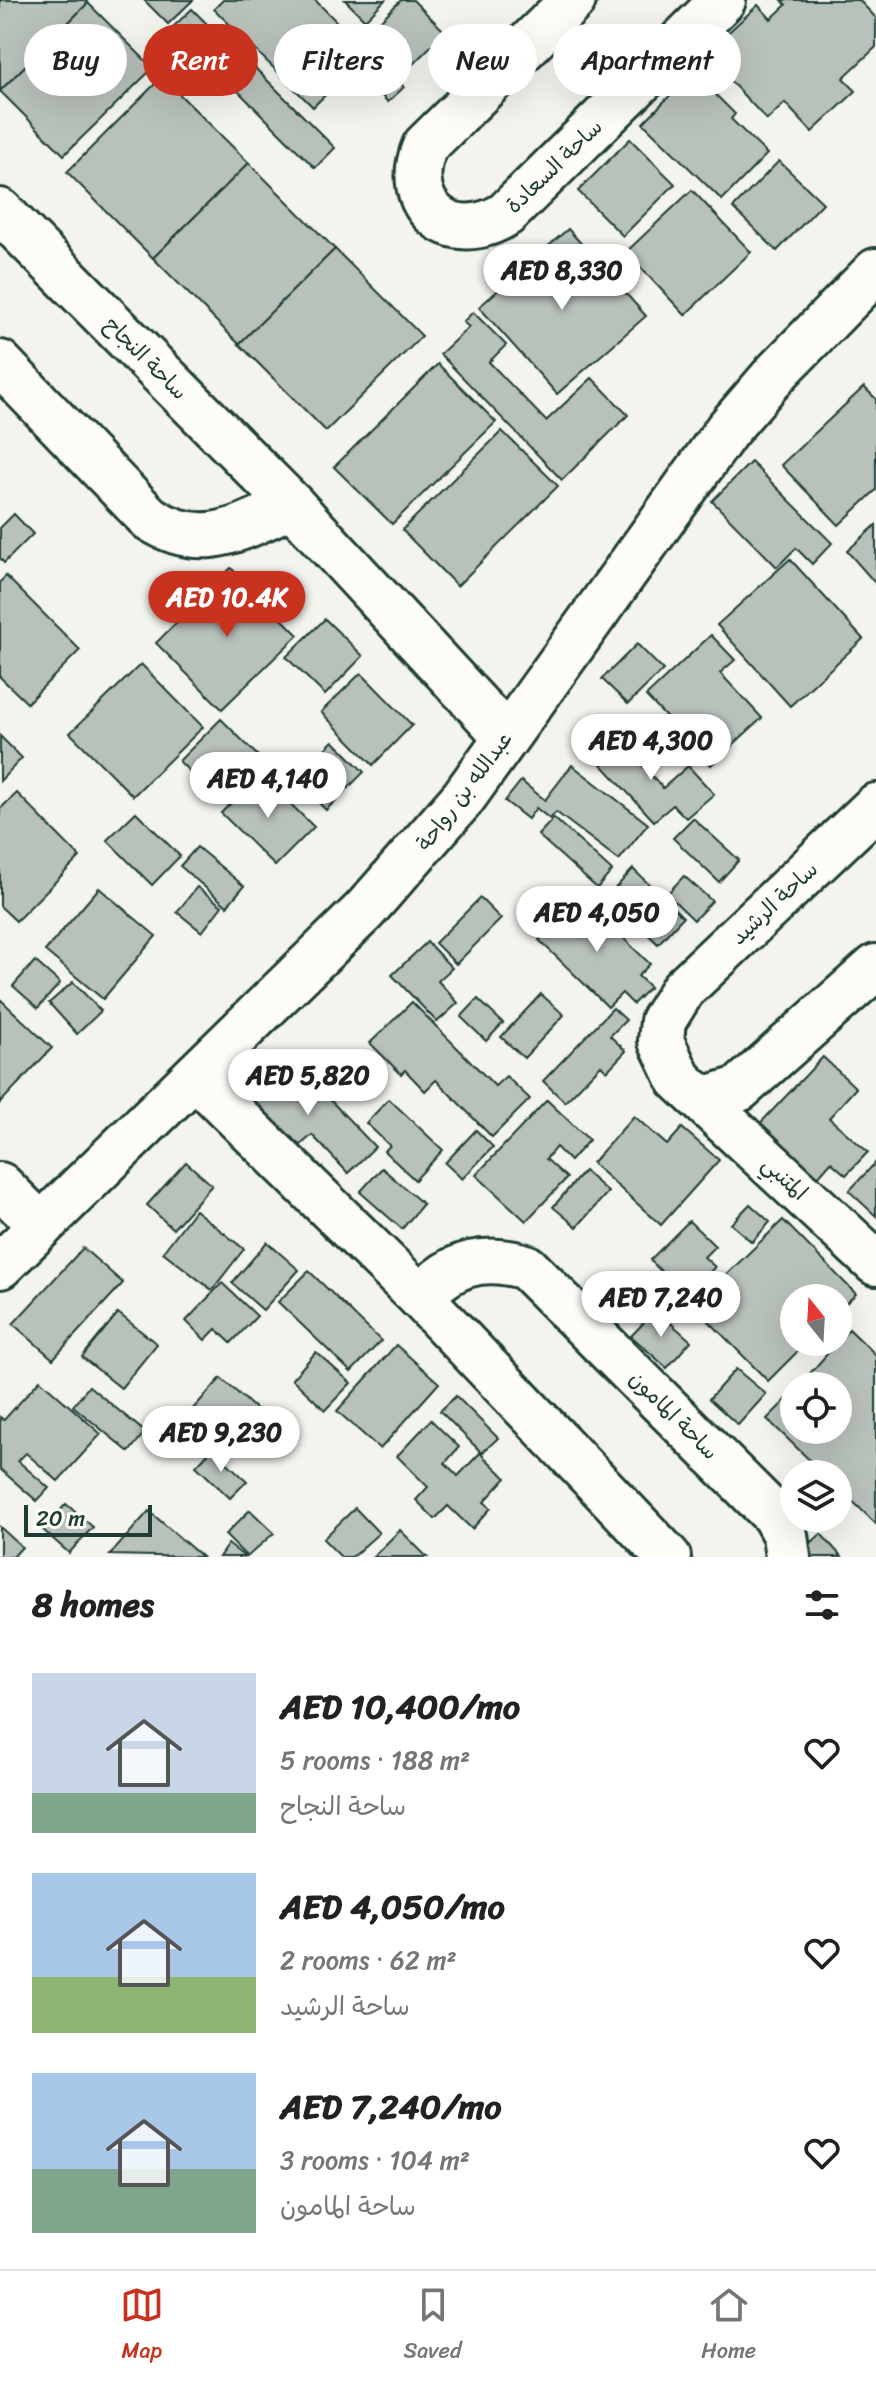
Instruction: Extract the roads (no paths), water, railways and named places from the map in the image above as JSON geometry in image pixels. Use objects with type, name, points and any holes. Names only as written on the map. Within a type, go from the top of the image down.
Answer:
[{"type":"street","name":"ساحة السعادة","points":[[573,0],[425,146],[416,179],[429,210],[442,221],[475,228],[506,214],[723,0]]},
{"type":"street","name":"ساحة النجاح","points":[[0,211],[292,505],[506,736]]},
{"type":"street","name":"عبدالله بن رواحة","points":[[0,1266],[196,1077],[415,856],[506,736],[727,430],[787,362],[876,271]]},
{"type":"street","points":[[0,363],[149,518],[172,533],[203,537],[231,532],[292,505]]},
{"type":"street","name":"ساحة الرشيد","points":[[695,1094],[668,1062],[661,1041],[663,1021],[671,1005],[683,989],[876,806]]},
{"type":"street","points":[[695,1094],[709,1098],[739,1089],[876,967]]},
{"type":"street","points":[[196,1077],[421,1298],[668,1557]]},
{"type":"street","name":"المتنبي","points":[[695,1094],[876,1263]]},
{"type":"street","points":[[0,1185],[41,1226]]},
{"type":"street","name":"ساحة المامون","points":[[421,1298],[436,1280],[456,1267],[478,1260],[502,1260],[526,1267],[774,1515],[785,1535],[788,1557]]}]
